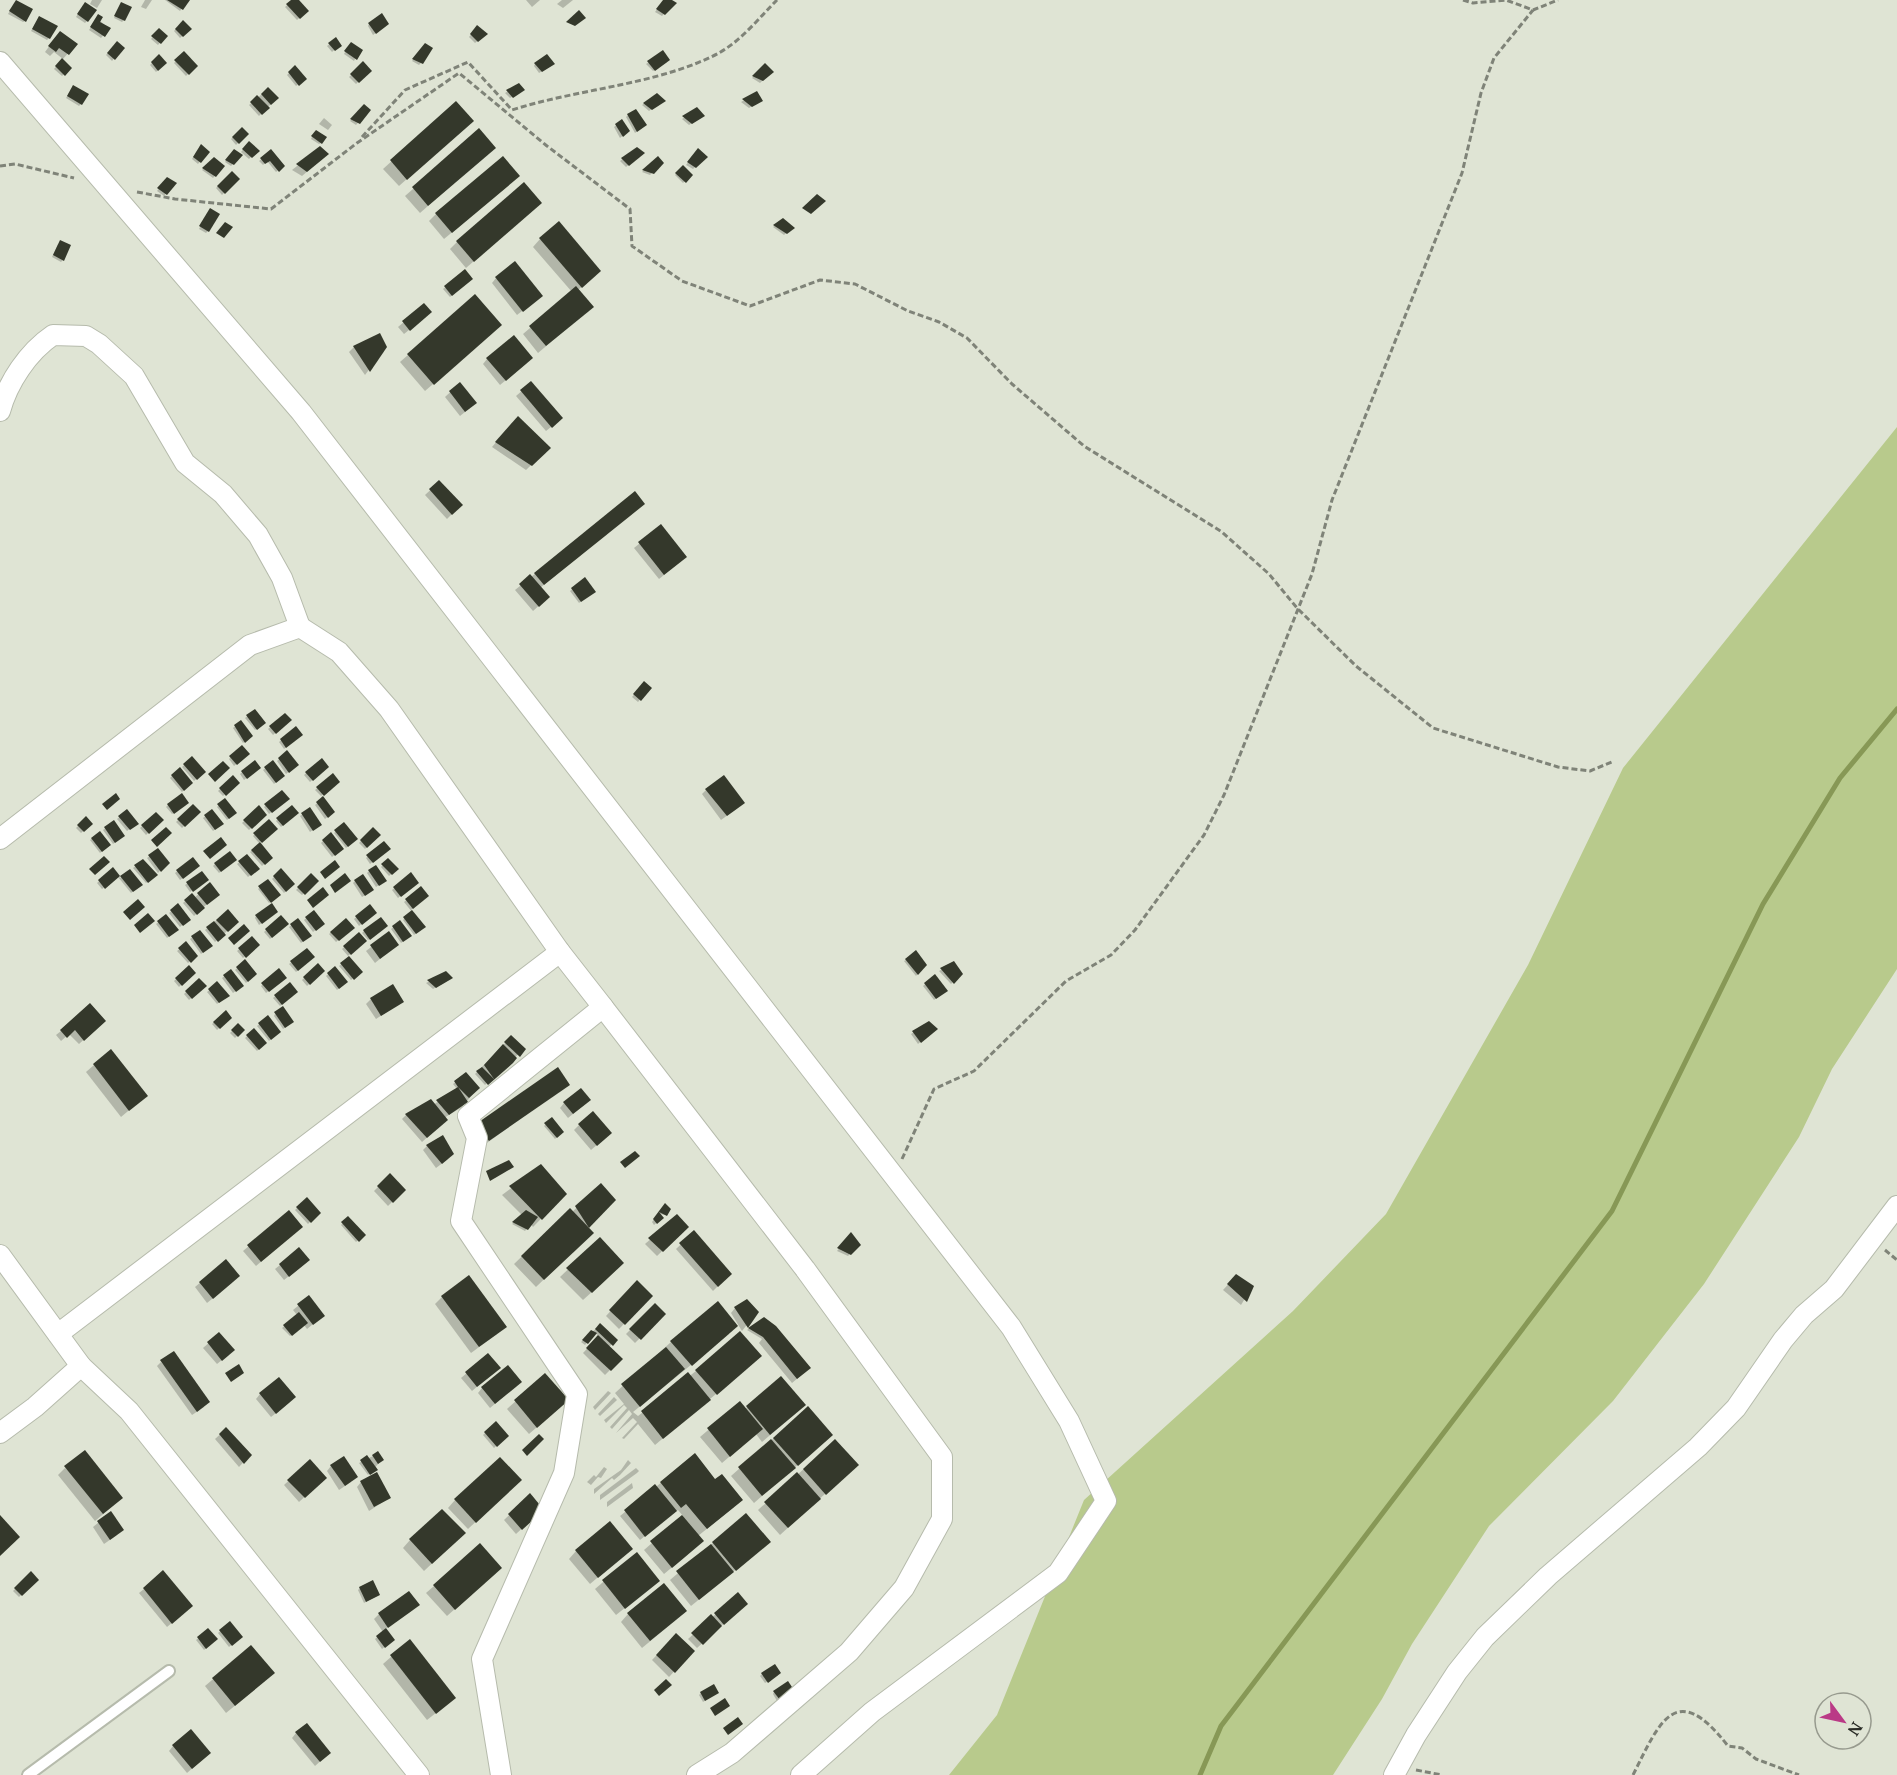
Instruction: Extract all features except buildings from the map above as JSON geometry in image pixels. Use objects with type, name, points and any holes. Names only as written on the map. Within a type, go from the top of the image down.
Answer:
[{"type":"street","points":[[0,62],[301,412],[1011,1327],[1069,1421],[1106,1501],[1058,1573],[872,1712],[801,1775]]},
{"type":"street","points":[[0,411],[3,400],[29,356],[53,334],[86,336],[99,344],[134,376],[185,464],[223,494],[258,535],[282,578],[300,627],[339,652],[389,709],[560,952],[805,1269],[942,1457],[942,1519],[904,1588],[849,1652],[732,1754],[697,1775]]},
{"type":"street","points":[[0,839],[250,645],[300,627]]},
{"type":"street","points":[[58,1334],[560,952]]},
{"type":"street","points":[[501,1775],[482,1659],[564,1473],[577,1394],[461,1221],[477,1138],[468,1116],[603,1007]]},
{"type":"street","points":[[1397,1771],[1440,1699],[1485,1637],[1548,1576],[1698,1447],[1736,1408],[1790,1332],[1804,1315],[1834,1289],[1897,1206]]},
{"type":"street","points":[[0,1255],[81,1366],[129,1412],[419,1775]]},
{"type":"street","points":[[0,1433],[35,1407],[81,1366]]},
{"type":"lane","points":[[28,1775],[169,1671]]},
{"type":"path","points":[[357,143],[405,90],[468,62],[512,110],[543,100],[650,78],[712,57],[738,40],[777,0]]},
{"type":"path","points":[[1463,0],[1473,3],[1506,0],[1533,10]]},
{"type":"path","points":[[895,1177],[934,1089],[974,1071],[1066,981],[1111,955],[1135,930],[1204,835],[1233,773],[1312,574],[1332,500],[1462,173],[1481,93],[1494,58],[1533,10],[1558,0]]},
{"type":"path","points":[[0,166],[15,164],[107,186],[175,199],[271,209],[357,143],[459,73],[547,146],[630,209],[632,246],[682,281],[750,306],[820,280],[855,284],[908,311],[939,322],[967,338],[1012,384],[1084,446],[1222,532],[1269,574],[1297,608],[1356,666],[1433,728],[1558,768],[1590,771],[1614,761]]},
{"type":"path","points":[[1633,1775],[1663,1721],[1674,1712],[1687,1710],[1700,1718],[1728,1746],[1742,1748],[1756,1759],[1799,1775]]},
{"type":"path","points":[[1397,1771],[1442,1775]]},
{"type":"green space","points":[[1897,427],[1897,969],[1832,1069],[1799,1137],[1704,1284],[1613,1401],[1489,1526],[1412,1644],[1382,1699],[1333,1775],[949,1775],[997,1715],[1084,1500],[1293,1311],[1386,1214],[1528,965],[1623,768]]},
{"type":"waterway","points":[[1200,1775],[1221,1726],[1612,1211],[1763,904],[1840,778],[1897,709]]}]
